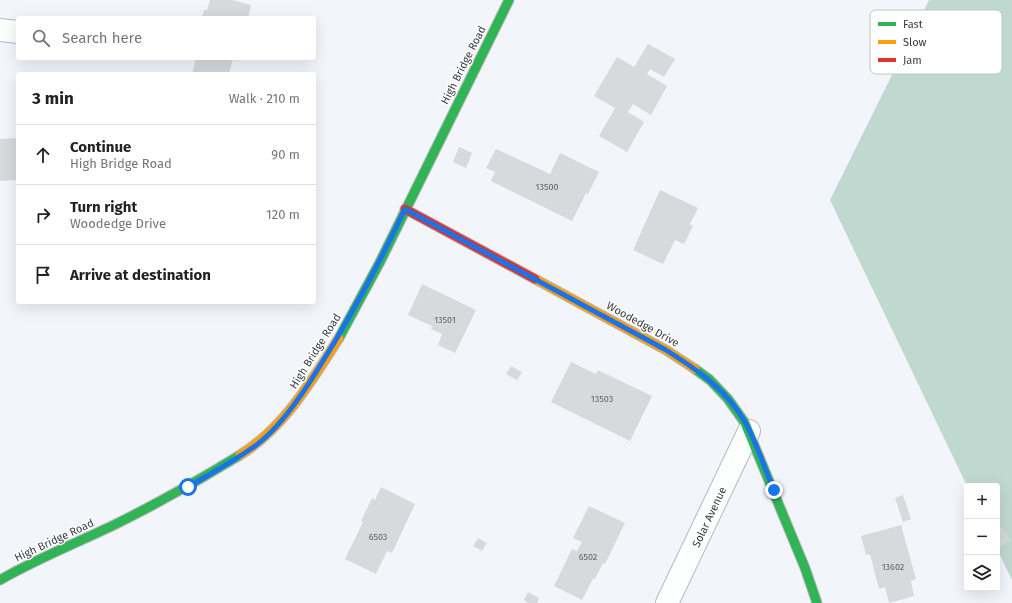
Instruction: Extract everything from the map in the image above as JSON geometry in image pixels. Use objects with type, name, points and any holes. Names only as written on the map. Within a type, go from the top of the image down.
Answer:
[{"type":"street","name":"High Bridge Road","points":[[0,580],[26,565],[118,523],[188,487],[256,445],[278,424],[303,393],[341,335],[380,262],[509,0]]},
{"type":"street","points":[[0,30],[16,32]]},
{"type":"street","name":"Woodedge Drive","points":[[405,209],[660,346],[710,380],[728,399],[749,431],[805,568],[817,603]]},
{"type":"street","name":"Solar Avenue","points":[[667,603],[749,431]]},
{"type":"green space","points":[[929,0],[1012,0],[1012,580],[1000,555],[1000,483],[966,483],[830,200],[892,74],[1002,74],[1002,10],[924,10]]},
{"type":"building","points":[[210,0],[232,0],[251,5],[248,16],[202,16],[204,10],[207,10]]},
{"type":"building","points":[[648,44],[675,59],[664,77],[650,69],[647,74],[667,86],[651,115],[633,104],[628,112],[644,122],[627,152],[599,136],[615,108],[594,96],[617,57],[634,67]]},
{"type":"building","points":[[196,60],[232,60],[230,72],[192,72]]},
{"type":"building","points":[[16,138],[16,180],[0,181],[0,139]]},
{"type":"building","points":[[459,147],[472,153],[466,168],[453,162]]},
{"type":"building","points":[[496,149],[550,174],[560,153],[599,172],[588,194],[586,193],[572,221],[491,181],[495,172],[486,168]]},
{"type":"building","points":[[660,190],[698,208],[690,224],[693,226],[684,244],[675,240],[663,264],[633,250]]},
{"type":"building","points":[[422,284],[476,310],[455,353],[438,345],[442,334],[431,329],[432,326],[408,315]]},
{"type":"building","points":[[571,362],[596,374],[598,370],[652,396],[630,441],[551,402]]},
{"type":"building","points":[[511,366],[522,372],[517,380],[506,374]]},
{"type":"building","points":[[381,487],[415,504],[392,553],[387,551],[376,574],[345,559],[363,522],[361,521],[372,498],[375,500]]},
{"type":"building","points":[[903,495],[911,519],[903,522],[895,498]]},
{"type":"building","points":[[589,506],[625,523],[605,564],[603,563],[582,600],[554,586],[572,549],[577,551],[582,542],[573,538]]},
{"type":"building","points":[[901,525],[916,579],[911,581],[914,596],[889,603],[885,587],[879,589],[870,554],[866,555],[861,536]]},
{"type":"building","points":[[1001,527],[1010,540],[1000,547]]},
{"type":"building","points":[[478,538],[487,543],[482,551],[473,546]]},
{"type":"building","points":[[528,592],[539,598],[537,603],[528,603],[524,600]]},
{"type":"traffic: fast","points":[[339,338],[380,262],[509,0]]},
{"type":"traffic: fast","points":[[695,369],[710,380],[728,399],[745,423],[805,568],[817,603]]},
{"type":"traffic: fast","points":[[0,580],[44,557],[134,515],[240,455]]},
{"type":"traffic: slow","points":[[535,279],[666,350],[695,369]]},
{"type":"traffic: slow","points":[[240,455],[256,444],[284,417],[308,386],[339,338]]},
{"type":"traffic: jam","points":[[405,209],[535,279]]},
{"type":"route","points":[[188,487],[256,445],[278,424],[303,393],[341,335],[380,262],[405,209],[666,350],[710,380],[728,399],[745,423],[774,490]]}]
